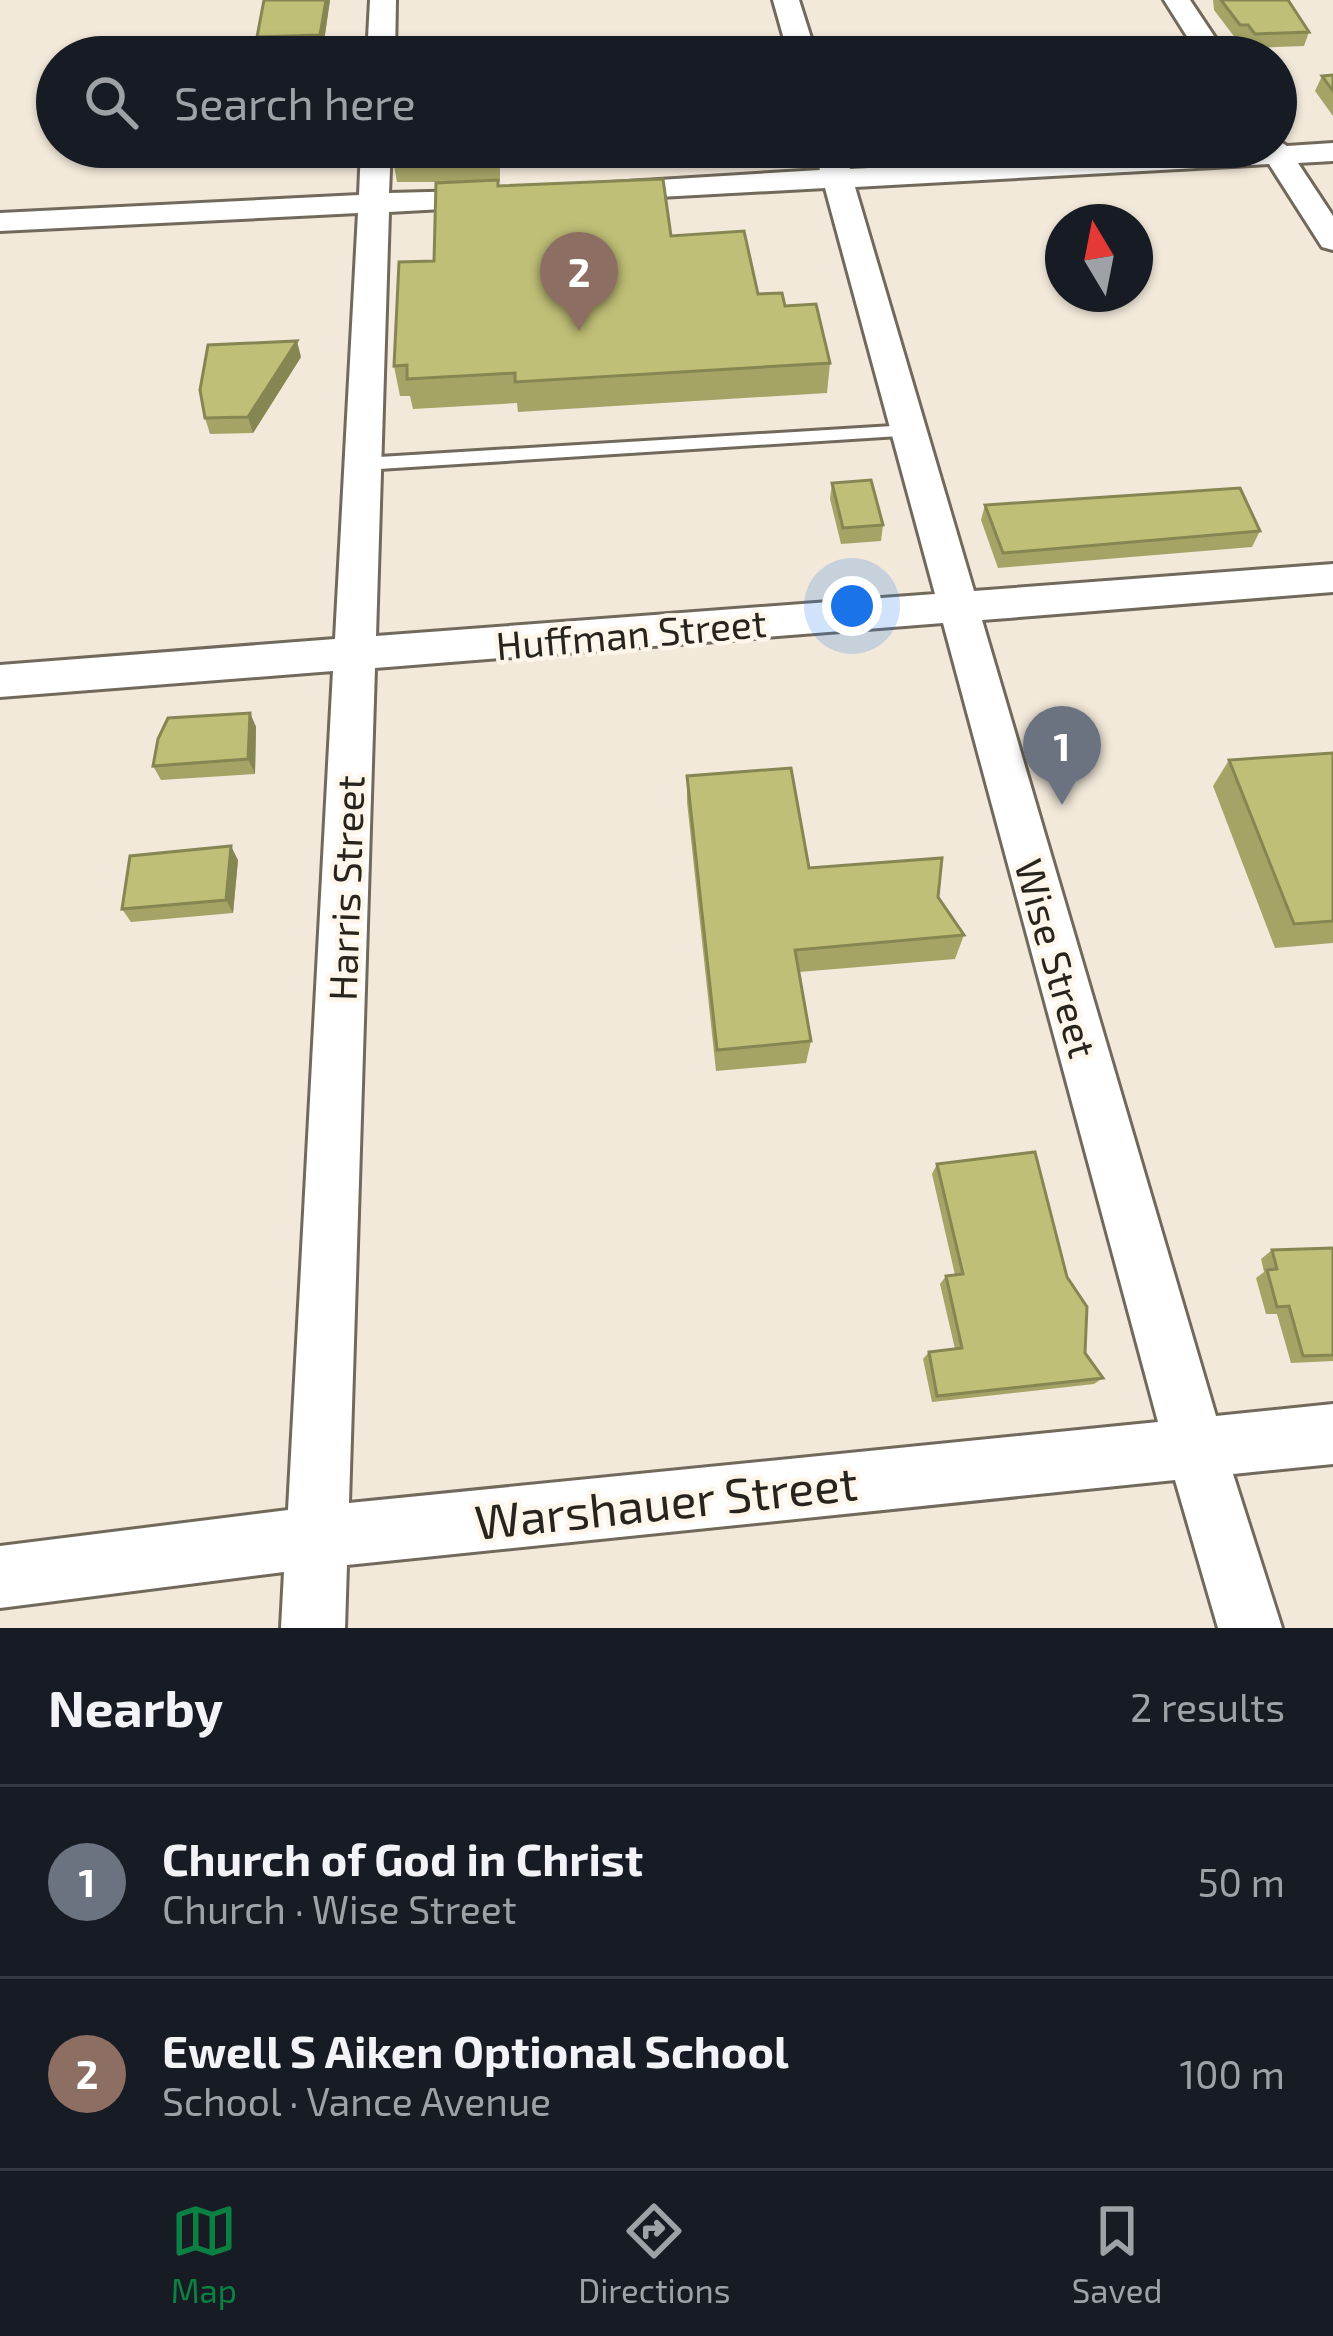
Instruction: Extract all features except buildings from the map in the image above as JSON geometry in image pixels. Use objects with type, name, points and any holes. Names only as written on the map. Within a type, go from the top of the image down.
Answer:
[{"type":"street","points":[[382,36],[383,0]]},
{"type":"street","points":[[786,0],[796,36]]},
{"type":"street","points":[[1178,0],[1201,36]]},
{"type":"street","points":[[1297,151],[1333,152]]},
{"type":"street","name":"Harris Street","points":[[313,1628],[375,168]]},
{"type":"street","points":[[583,192],[791,168]]},
{"type":"street","name":"Wise Street","points":[[835,168],[1250,1628]]},
{"type":"street","points":[[1286,168],[1333,240]]},
{"type":"street","points":[[0,222],[536,194]]},
{"type":"street","name":"Huffman Street","points":[[0,681],[1333,578]]},
{"type":"street","name":"Warshauer Street","points":[[0,1576],[317,1537],[1333,1434]]},
{"type":"lane","points":[[363,464],[909,431]]},
{"type":"place","name":"Ewell S Aiken Optional School","points":[[579,331]]},
{"type":"place","name":"Church of God in Christ","points":[[1062,805]]}]
